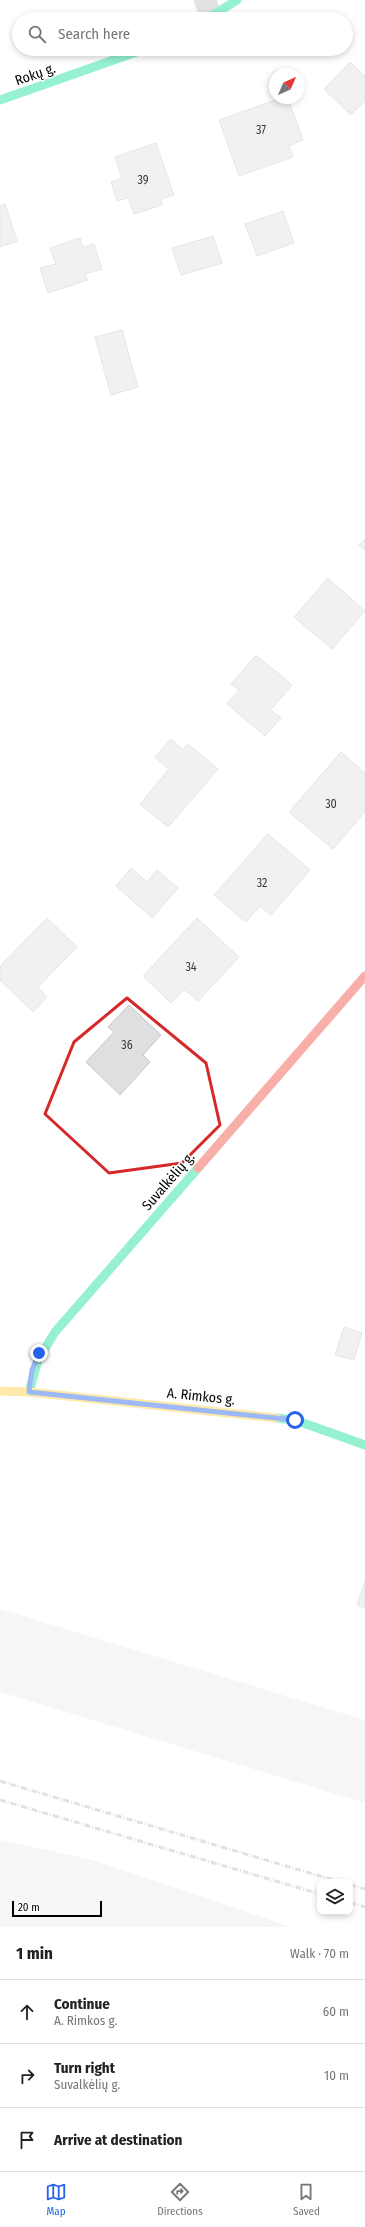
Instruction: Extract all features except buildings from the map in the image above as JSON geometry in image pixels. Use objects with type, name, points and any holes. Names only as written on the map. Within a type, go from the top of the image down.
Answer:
[{"type":"street","points":[[208,12],[237,0]]},
{"type":"street","name":"Rokų g.","points":[[0,100],[125,56]]},
{"type":"street","name":"Suvalkėlių g.","points":[[29,1392],[32,1370],[39,1353],[55,1332],[365,976]]},
{"type":"street","points":[[0,1391],[29,1392]]},
{"type":"street","name":"A. Rimkos g.","points":[[29,1392],[295,1420],[365,1444]]},
{"type":"highlighted area","points":[[127,998],[206,1063],[220,1125],[182,1163],[109,1173],[45,1114],[74,1042]]},
{"type":"shaded area","points":[[0,1609],[365,1720],[365,1803],[0,1692]]},
{"type":"shaded area","points":[[0,1840],[93,1860],[291,1927],[0,1927]]},
{"type":"railway","points":[[0,1781],[330,1879]]},
{"type":"railway","points":[[0,1800],[317,1893]]},
{"type":"railway","points":[[353,1886],[365,1889]]},
{"type":"railway","points":[[353,1904],[365,1907]]},
{"type":"traffic: fast","points":[[218,12],[237,0]]},
{"type":"traffic: fast","points":[[0,100],[125,56]]},
{"type":"traffic: fast","points":[[29,1392],[38,1360],[55,1332],[198,1168]]},
{"type":"traffic: fast","points":[[276,1418],[295,1420],[365,1445]]},
{"type":"traffic: slow","points":[[0,1391],[29,1392],[276,1418]]},
{"type":"traffic: jam","points":[[198,1168],[365,976]]},
{"type":"route","points":[[39,1353],[32,1370],[29,1392],[295,1420]]}]
